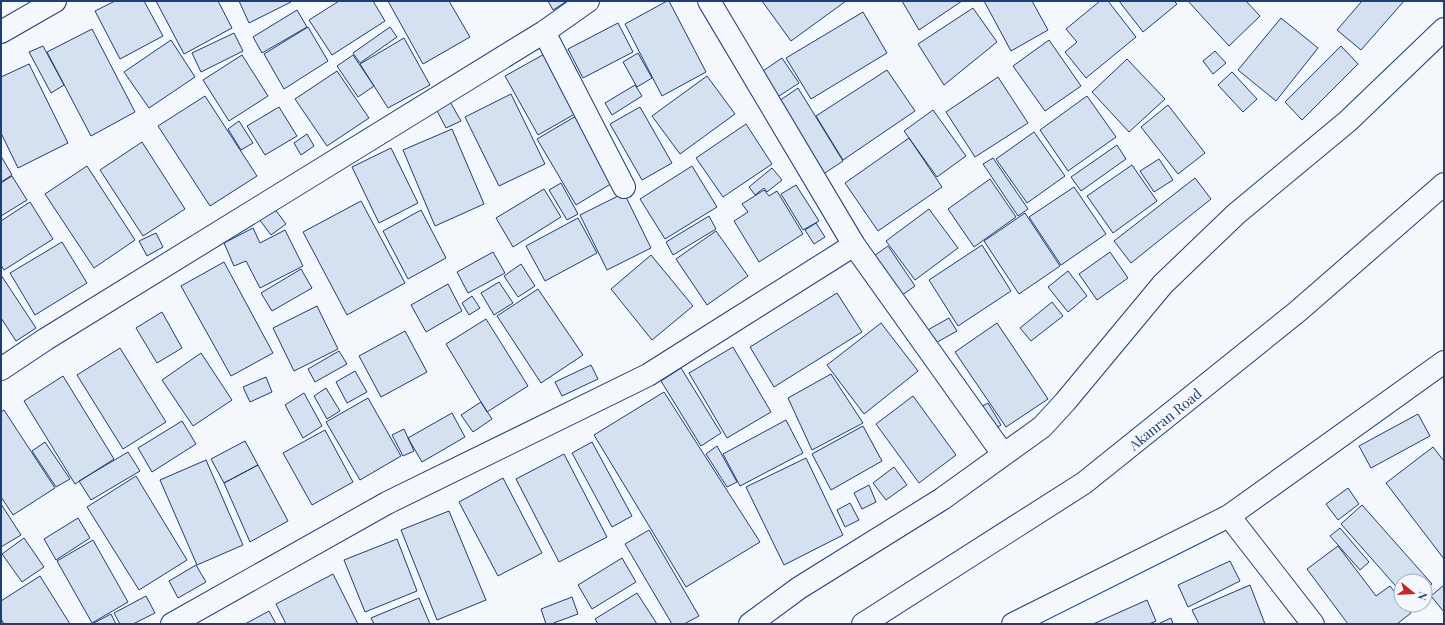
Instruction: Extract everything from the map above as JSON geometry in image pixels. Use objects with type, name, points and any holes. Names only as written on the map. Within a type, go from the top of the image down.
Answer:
[{"type":"main road","points":[[1,32],[55,1]]},
{"type":"main road","points":[[1,369],[46,338],[544,32],[588,1]]},
{"type":"main road","points":[[709,1],[854,245],[1003,454]]},
{"type":"main road","points":[[750,624],[799,588],[942,499],[1042,427],[1065,402],[1163,284],[1236,214],[1348,121],[1444,29]]},
{"type":"main road","points":[[544,32],[624,187]]},
{"type":"main road","name":"Akanran Road","points":[[863,624],[1084,483],[1297,312],[1444,184]]},
{"type":"main road","points":[[172,624],[387,503],[648,375],[854,245]]},
{"type":"main road","points":[[1013,624],[1229,516],[1444,362]]},
{"type":"main road","points":[[1229,516],[1313,624]]},
{"type":"building","points":[[115,1],[144,1],[163,36],[120,59],[95,11]]},
{"type":"building","points":[[156,1],[218,1],[232,28],[184,54]]},
{"type":"building","points":[[239,1],[291,1],[291,2],[249,23]]},
{"type":"building","points":[[339,1],[373,1],[385,21],[332,55],[309,20]]},
{"type":"building","points":[[388,1],[449,1],[470,37],[423,64]]},
{"type":"building","points":[[548,1],[567,1],[553,10]]},
{"type":"building","points":[[669,1],[706,72],[662,96],[625,24]]},
{"type":"building","points":[[762,1],[846,1],[791,41]]},
{"type":"building","points":[[902,1],[962,1],[919,30]]},
{"type":"building","points":[[984,1],[1032,1],[1048,30],[1011,51]]},
{"type":"building","points":[[1100,1],[1108,1],[1136,37],[1086,78],[1065,52],[1077,42],[1066,29]]},
{"type":"building","points":[[1119,1],[1174,1],[1177,4],[1143,32]]},
{"type":"building","points":[[1188,1],[1246,1],[1260,16],[1229,46]]},
{"type":"building","points":[[1362,1],[1404,1],[1361,50],[1337,30]]},
{"type":"building","points":[[973,8],[997,42],[944,85],[918,44]]},
{"type":"building","points":[[297,10],[307,27],[262,53],[253,37]]},
{"type":"building","points":[[863,12],[887,53],[811,99],[786,58]]},
{"type":"building","points":[[1281,18],[1318,48],[1276,101],[1238,70]]},
{"type":"building","points":[[618,23],[633,52],[583,78],[568,49]]},
{"type":"building","points":[[308,27],[328,61],[284,89],[264,54]]},
{"type":"building","points":[[390,27],[397,37],[360,63],[353,53]]},
{"type":"building","points":[[92,29],[135,112],[91,136],[47,52]]},
{"type":"building","points":[[234,33],[243,51],[201,72],[192,53]]},
{"type":"building","points":[[404,38],[430,85],[388,108],[360,64]]},
{"type":"building","points":[[171,40],[195,77],[149,108],[124,72]]},
{"type":"building","points":[[1049,40],[1081,86],[1045,111],[1013,66]]},
{"type":"building","points":[[43,46],[64,85],[51,93],[29,52]]},
{"type":"building","points":[[1341,46],[1358,64],[1302,120],[1285,102]]},
{"type":"building","points":[[1215,51],[1226,63],[1213,74],[1203,61]]},
{"type":"building","points":[[548,52],[580,111],[538,135],[505,76]]},
{"type":"building","points":[[638,53],[652,78],[637,87],[623,62]]},
{"type":"building","points":[[242,55],[268,96],[229,121],[203,80]]},
{"type":"building","points":[[353,55],[374,86],[358,97],[337,66]]},
{"type":"building","points":[[782,58],[799,83],[776,98],[760,73]]},
{"type":"building","points":[[1127,59],[1165,99],[1129,132],[1092,92]]},
{"type":"building","points":[[29,64],[68,143],[18,168],[1,133],[1,77]]},
{"type":"building","points":[[887,70],[915,111],[843,160],[816,116]]},
{"type":"building","points":[[337,71],[369,118],[327,146],[295,99]]},
{"type":"building","points":[[1232,72],[1257,99],[1243,112],[1218,85]]},
{"type":"building","points":[[707,76],[735,114],[680,154],[652,116]]},
{"type":"building","points":[[998,77],[1028,123],[975,157],[946,112]]},
{"type":"building","points":[[635,85],[642,96],[612,115],[605,103]]},
{"type":"building","points":[[798,88],[843,161],[822,175],[776,103]]},
{"type":"building","points":[[511,94],[545,164],[499,186],[465,117]]},
{"type":"building","points":[[205,96],[257,176],[210,206],[158,126]]},
{"type":"building","points":[[1087,96],[1116,137],[1068,171],[1040,130]]},
{"type":"building","points":[[449,100],[461,121],[446,128],[435,107]]},
{"type":"building","points":[[1168,105],[1205,153],[1178,174],[1141,127]]},
{"type":"building","points":[[279,107],[297,136],[265,155],[247,126]]},
{"type":"building","points":[[640,107],[672,163],[642,180],[610,124]]},
{"type":"building","points":[[933,110],[966,156],[937,177],[904,131]]},
{"type":"building","points":[[576,116],[614,182],[576,205],[537,139]]},
{"type":"building","points":[[239,121],[253,143],[241,150],[228,129]]},
{"type":"building","points":[[746,124],[772,164],[723,197],[696,158]]},
{"type":"building","points":[[452,129],[484,204],[435,226],[403,150]]},
{"type":"building","points":[[1034,132],[1065,176],[1027,203],[996,159]]},
{"type":"building","points":[[307,134],[314,146],[301,155],[294,143]]},
{"type":"building","points":[[909,138],[942,187],[878,231],[845,183]]},
{"type":"building","points":[[142,142],[185,209],[143,236],[100,170]]},
{"type":"building","points":[[1117,145],[1126,159],[1081,191],[1071,177]]},
{"type":"building","points":[[391,148],[418,203],[379,223],[352,167]]},
{"type":"building","points":[[1,156],[12,175],[1,182]]},
{"type":"building","points":[[993,158],[1028,209],[1018,216],[983,164]]},
{"type":"building","points":[[1159,159],[1173,180],[1154,192],[1140,171]]},
{"type":"building","points":[[1132,165],[1157,201],[1113,233],[1087,196]]},
{"type":"building","points":[[87,166],[135,240],[94,268],[45,194]]},
{"type":"building","points":[[692,166],[717,207],[665,239],[640,199]]},
{"type":"building","points":[[772,168],[782,180],[767,192],[764,188],[755,195],[749,187]]},
{"type":"building","points":[[12,176],[27,200],[1,216],[1,183]]},
{"type":"building","points":[[1195,178],[1211,199],[1131,263],[1114,241]]},
{"type":"building","points":[[990,179],[1016,217],[974,247],[948,209]]},
{"type":"building","points":[[561,183],[578,214],[567,220],[549,190]]},
{"type":"building","points":[[796,185],[819,221],[803,230],[781,194]]},
{"type":"building","points":[[1074,187],[1106,234],[1061,265],[1029,217]]},
{"type":"building","points":[[544,189],[561,217],[513,247],[496,218]]},
{"type":"building","points":[[764,190],[769,196],[777,191],[803,234],[759,262],[734,221],[748,212],[742,204]]},
{"type":"building","points":[[624,193],[651,248],[607,270],[580,215]]},
{"type":"building","points":[[361,201],[405,283],[347,315],[303,232]]},
{"type":"building","points":[[30,202],[53,239],[4,270],[1,265],[1,221]]},
{"type":"building","points":[[271,204],[286,224],[271,235],[256,215]]},
{"type":"building","points":[[929,209],[958,248],[915,280],[886,241]]},
{"type":"building","points":[[421,210],[446,258],[408,279],[383,231]]},
{"type":"building","points":[[1025,213],[1060,266],[1019,294],[984,241]]},
{"type":"building","points":[[709,216],[716,229],[673,255],[666,242]]},
{"type":"building","points":[[578,218],[597,253],[545,281],[526,246]]},
{"type":"building","points":[[816,223],[825,237],[814,244],[805,230]]},
{"type":"building","points":[[253,228],[260,243],[285,230],[303,266],[260,288],[246,261],[234,266],[224,243]]},
{"type":"building","points":[[716,231],[748,276],[707,305],[676,259]]},
{"type":"building","points":[[156,233],[163,247],[147,256],[139,241]]},
{"type":"building","points":[[62,242],[87,283],[35,315],[10,273]]},
{"type":"building","points":[[982,245],[1011,291],[958,326],[929,280]]},
{"type":"building","points":[[888,246],[915,286],[898,298],[871,258]]},
{"type":"building","points":[[493,252],[505,273],[468,293],[457,272]]},
{"type":"building","points":[[1110,252],[1128,278],[1097,300],[1079,274]]},
{"type":"building","points":[[651,255],[693,306],[652,340],[611,289]]},
{"type":"building","points":[[224,262],[273,353],[231,376],[181,286]]},
{"type":"building","points":[[521,264],[535,286],[518,297],[504,276]]},
{"type":"building","points":[[301,269],[312,288],[272,311],[261,293]]},
{"type":"building","points":[[1068,271],[1087,296],[1068,312],[1048,287]]},
{"type":"building","points":[[1,275],[36,328],[16,341],[1,318]]},
{"type":"building","points":[[499,282],[513,303],[494,315],[481,293]]},
{"type":"building","points":[[448,284],[462,311],[426,332],[411,305]]},
{"type":"building","points":[[538,289],[583,355],[541,383],[497,316]]},
{"type":"building","points":[[837,293],[862,332],[774,387],[750,347]]},
{"type":"building","points":[[472,296],[480,308],[469,315],[462,303]]},
{"type":"building","points":[[1052,302],[1063,316],[1031,341],[1020,328]]},
{"type":"building","points":[[317,306],[338,349],[294,371],[273,328]]},
{"type":"building","points":[[162,312],[182,348],[157,363],[136,328]]},
{"type":"building","points":[[949,318],[957,331],[932,345],[924,332]]},
{"type":"building","points":[[486,319],[528,386],[487,412],[446,344]]},
{"type":"building","points":[[881,323],[918,371],[864,414],[827,365]]},
{"type":"building","points":[[997,323],[1048,399],[1006,427],[955,352]]},
{"type":"building","points":[[405,331],[427,372],[381,397],[359,356]]},
{"type":"building","points":[[733,347],[771,412],[727,438],[689,373]]},
{"type":"building","points":[[120,348],[166,422],[123,449],[77,375]]},
{"type":"building","points":[[339,351],[347,364],[315,382],[308,369]]},
{"type":"building","points":[[201,353],[232,400],[193,426],[162,380]]},
{"type":"building","points":[[591,365],[598,379],[562,396],[555,382]]},
{"type":"building","points":[[681,368],[721,433],[701,446],[661,381]]},
{"type":"building","points":[[355,371],[367,392],[347,403],[336,382]]},
{"type":"building","points":[[831,374],[863,423],[812,450],[788,398]]},
{"type":"building","points":[[63,376],[114,459],[75,484],[24,401]]},
{"type":"building","points":[[266,377],[272,392],[250,402],[243,387]]},
{"type":"building","points":[[326,388],[340,411],[327,419],[314,396]]},
{"type":"building","points":[[664,392],[760,542],[686,587],[594,435]]},
{"type":"building","points":[[304,393],[322,426],[303,438],[285,405]]},
{"type":"building","points":[[913,396],[956,455],[919,483],[876,424]]},
{"type":"building","points":[[368,398],[401,456],[360,480],[326,422]]},
{"type":"building","points":[[481,402],[492,419],[473,432],[461,415]]},
{"type":"building","points":[[988,403],[1001,425],[992,431],[979,408]]},
{"type":"building","points":[[4,410],[55,488],[13,515],[1,497],[1,412]]},
{"type":"building","points":[[452,413],[465,437],[422,462],[408,438]]},
{"type":"building","points":[[1418,414],[1430,436],[1371,468],[1359,446]]},
{"type":"building","points":[[786,420],[803,453],[740,486],[723,454]]},
{"type":"building","points":[[182,421],[196,444],[152,472],[138,448]]},
{"type":"building","points":[[863,426],[882,461],[831,490],[812,454]]},
{"type":"building","points":[[404,429],[414,451],[403,456],[392,435]]},
{"type":"building","points":[[325,430],[353,482],[312,505],[283,453]]},
{"type":"building","points":[[245,441],[258,465],[224,483],[211,459]]},
{"type":"building","points":[[45,442],[70,479],[56,487],[32,451]]},
{"type":"building","points":[[592,442],[632,516],[612,527],[572,453]]},
{"type":"building","points":[[717,446],[737,482],[727,487],[706,454]]},
{"type":"building","points":[[1433,447],[1444,461],[1444,559],[1386,483]]},
{"type":"building","points":[[128,452],[140,471],[91,500],[79,481]]},
{"type":"building","points":[[564,454],[607,537],[559,562],[516,479]]},
{"type":"building","points":[[806,458],[843,535],[784,565],[746,487]]},
{"type":"building","points":[[206,460],[243,545],[197,565],[160,480]]},
{"type":"building","points":[[258,465],[288,521],[250,542],[224,483]]},
{"type":"building","points":[[894,467],[907,485],[886,500],[873,483]]},
{"type":"building","points":[[136,476],[187,560],[139,590],[87,507]]},
{"type":"building","points":[[503,478],[542,553],[498,576],[459,502]]},
{"type":"building","points":[[869,485],[876,502],[862,509],[854,493]]},
{"type":"building","points":[[1348,488],[1359,504],[1338,520],[1326,504]]},
{"type":"building","points":[[850,503],[859,520],[845,527],[837,510]]},
{"type":"building","points":[[1,504],[21,535],[1,547]]},
{"type":"building","points":[[1362,505],[1422,573],[1393,573],[1393,583],[1341,524]]},
{"type":"building","points":[[449,511],[486,600],[437,620],[401,530]]},
{"type":"building","points":[[78,518],[90,538],[56,560],[44,539]]},
{"type":"building","points":[[1340,528],[1369,562],[1360,570],[1330,536]]},
{"type":"building","points":[[649,530],[699,616],[684,624],[672,624],[625,544]]},
{"type":"building","points":[[24,538],[44,567],[22,582],[2,554]]},
{"type":"building","points":[[397,539],[417,591],[365,612],[344,560]]},
{"type":"building","points":[[93,540],[128,602],[92,623],[57,561]]},
{"type":"building","points":[[1338,546],[1376,596],[1390,586],[1393,590],[1393,613],[1411,613],[1397,624],[1348,624],[1307,569]]},
{"type":"building","points":[[622,558],[636,582],[592,609],[578,585]]},
{"type":"building","points":[[1230,561],[1240,581],[1188,607],[1178,585]]},
{"type":"building","points":[[196,565],[206,582],[178,598],[169,581]]},
{"type":"building","points":[[333,574],[358,624],[286,624],[276,604]]},
{"type":"building","points":[[40,576],[70,624],[4,624],[1,619],[1,601]]},
{"type":"building","points":[[1250,585],[1265,624],[1199,624],[1192,610]]},
{"type":"building","points":[[1444,585],[1444,612],[1433,598],[1433,594]]},
{"type":"building","points":[[637,593],[657,624],[598,624],[595,619]]},
{"type":"building","points":[[146,596],[155,613],[133,624],[120,624],[114,613]]},
{"type":"building","points":[[572,597],[578,614],[551,624],[546,624],[541,609]]},
{"type":"building","points":[[419,598],[430,624],[374,624],[371,618]]},
{"type":"building","points":[[1147,600],[1156,621],[1149,624],[1093,624]]},
{"type":"building","points":[[269,611],[276,624],[245,624]]},
{"type":"building","points":[[111,614],[116,624],[92,624]]},
{"type":"building","points":[[1171,618],[1173,624],[1158,624]]}]
